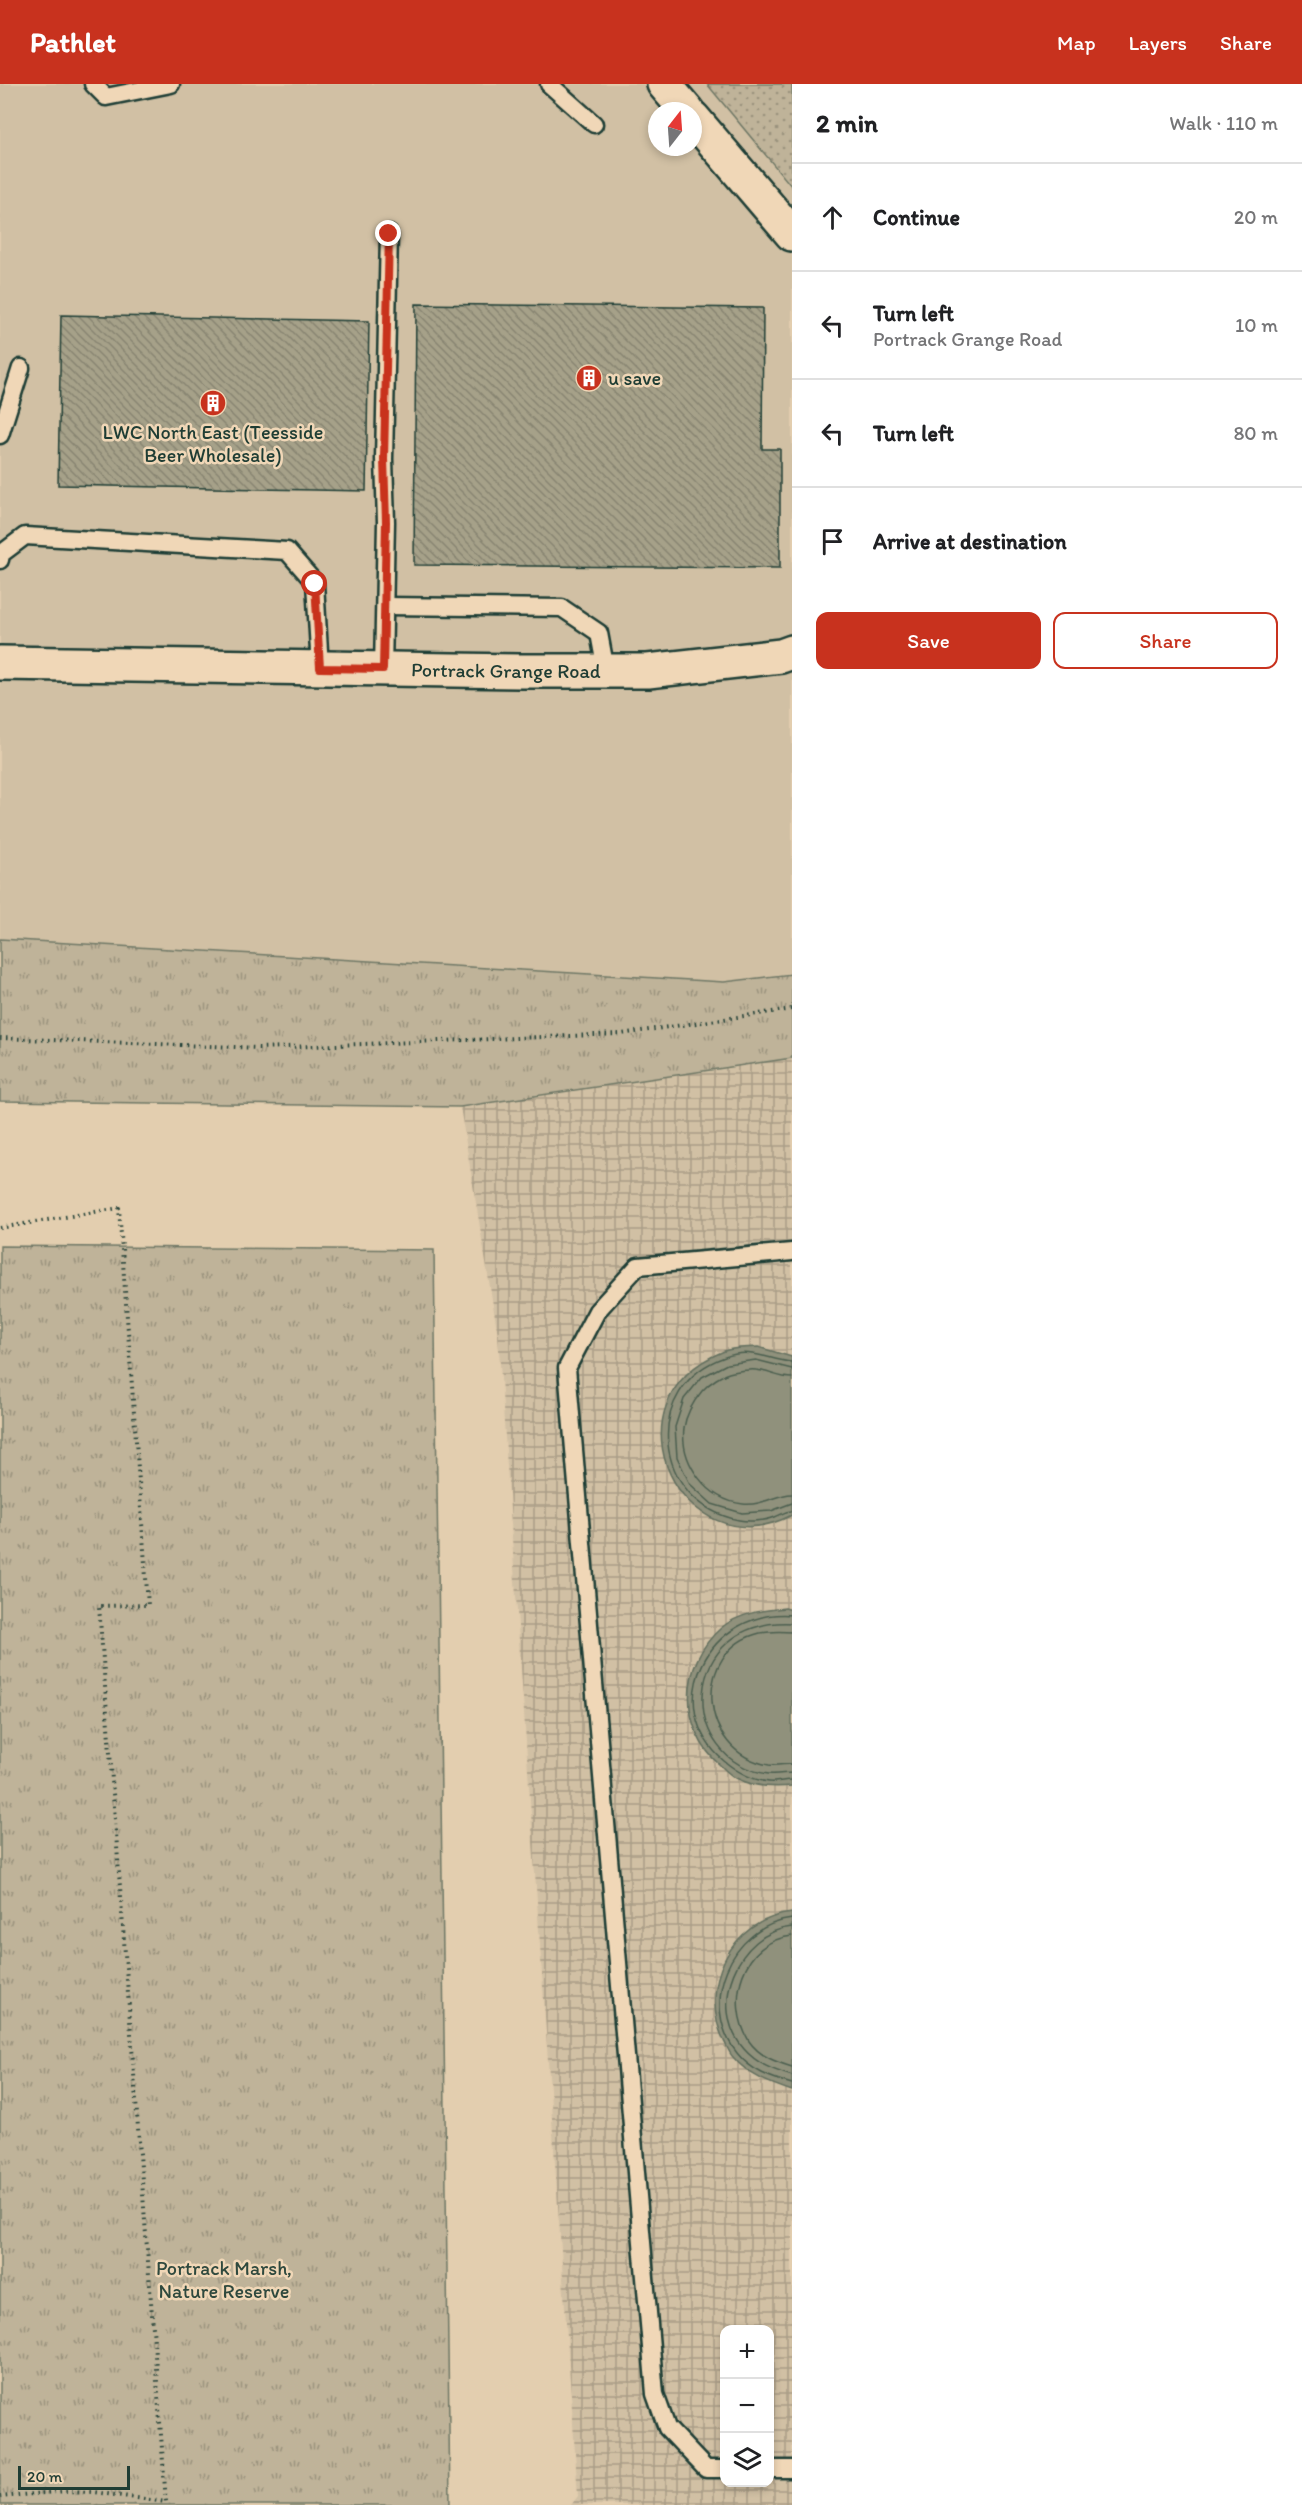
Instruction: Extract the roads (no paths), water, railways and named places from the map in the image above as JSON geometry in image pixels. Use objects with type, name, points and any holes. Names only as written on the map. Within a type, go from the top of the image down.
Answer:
[{"type":"street","points":[[664,84],[679,102]]},
{"type":"street","points":[[702,129],[792,234]]},
{"type":"street","name":"Portrack Grange Road","points":[[0,663],[648,671],[781,656],[792,652]]},
{"type":"lane","points":[[93,84],[106,97],[171,84]]},
{"type":"lane","points":[[549,84],[594,124]]},
{"type":"lane","points":[[383,669],[386,522],[384,459],[389,234]]},
{"type":"lane","points":[[0,435],[21,368]]},
{"type":"lane","points":[[0,553],[25,536],[288,551],[315,584],[320,668]]},
{"type":"lane","points":[[385,606],[562,608],[599,633],[606,671]]},
{"type":"lane","points":[[720,2469],[706,2469],[667,2428],[655,2394],[567,1368],[597,1311],[638,1266],[792,1252]]},
{"type":"lane","points":[[774,2469],[792,2469]]},
{"type":"water","points":[[758,1347],[792,1357],[792,1515],[752,1526],[718,1521],[689,1502],[670,1474],[662,1441],[666,1407],[685,1376],[726,1350]]},
{"type":"water","points":[[785,1608],[792,1610],[792,1786],[762,1786],[734,1777],[707,1751],[697,1734],[691,1716],[689,1697],[691,1678],[697,1660],[707,1643],[721,1628],[743,1616]]},
{"type":"water","points":[[792,1913],[792,2091],[767,2082],[739,2064],[724,2041],[717,2020],[715,1999],[718,1978],[725,1959],[736,1942],[752,1928],[770,1918]]},
{"type":"place","name":"u save","points":[[589,378]]},
{"type":"place","name":"LWC North East (Teesside Beer Wholesale)","points":[[213,403]]},
{"type":"park label","name":"Portrack Marsh, Nature Reserve","points":[[224,2280]]}]
